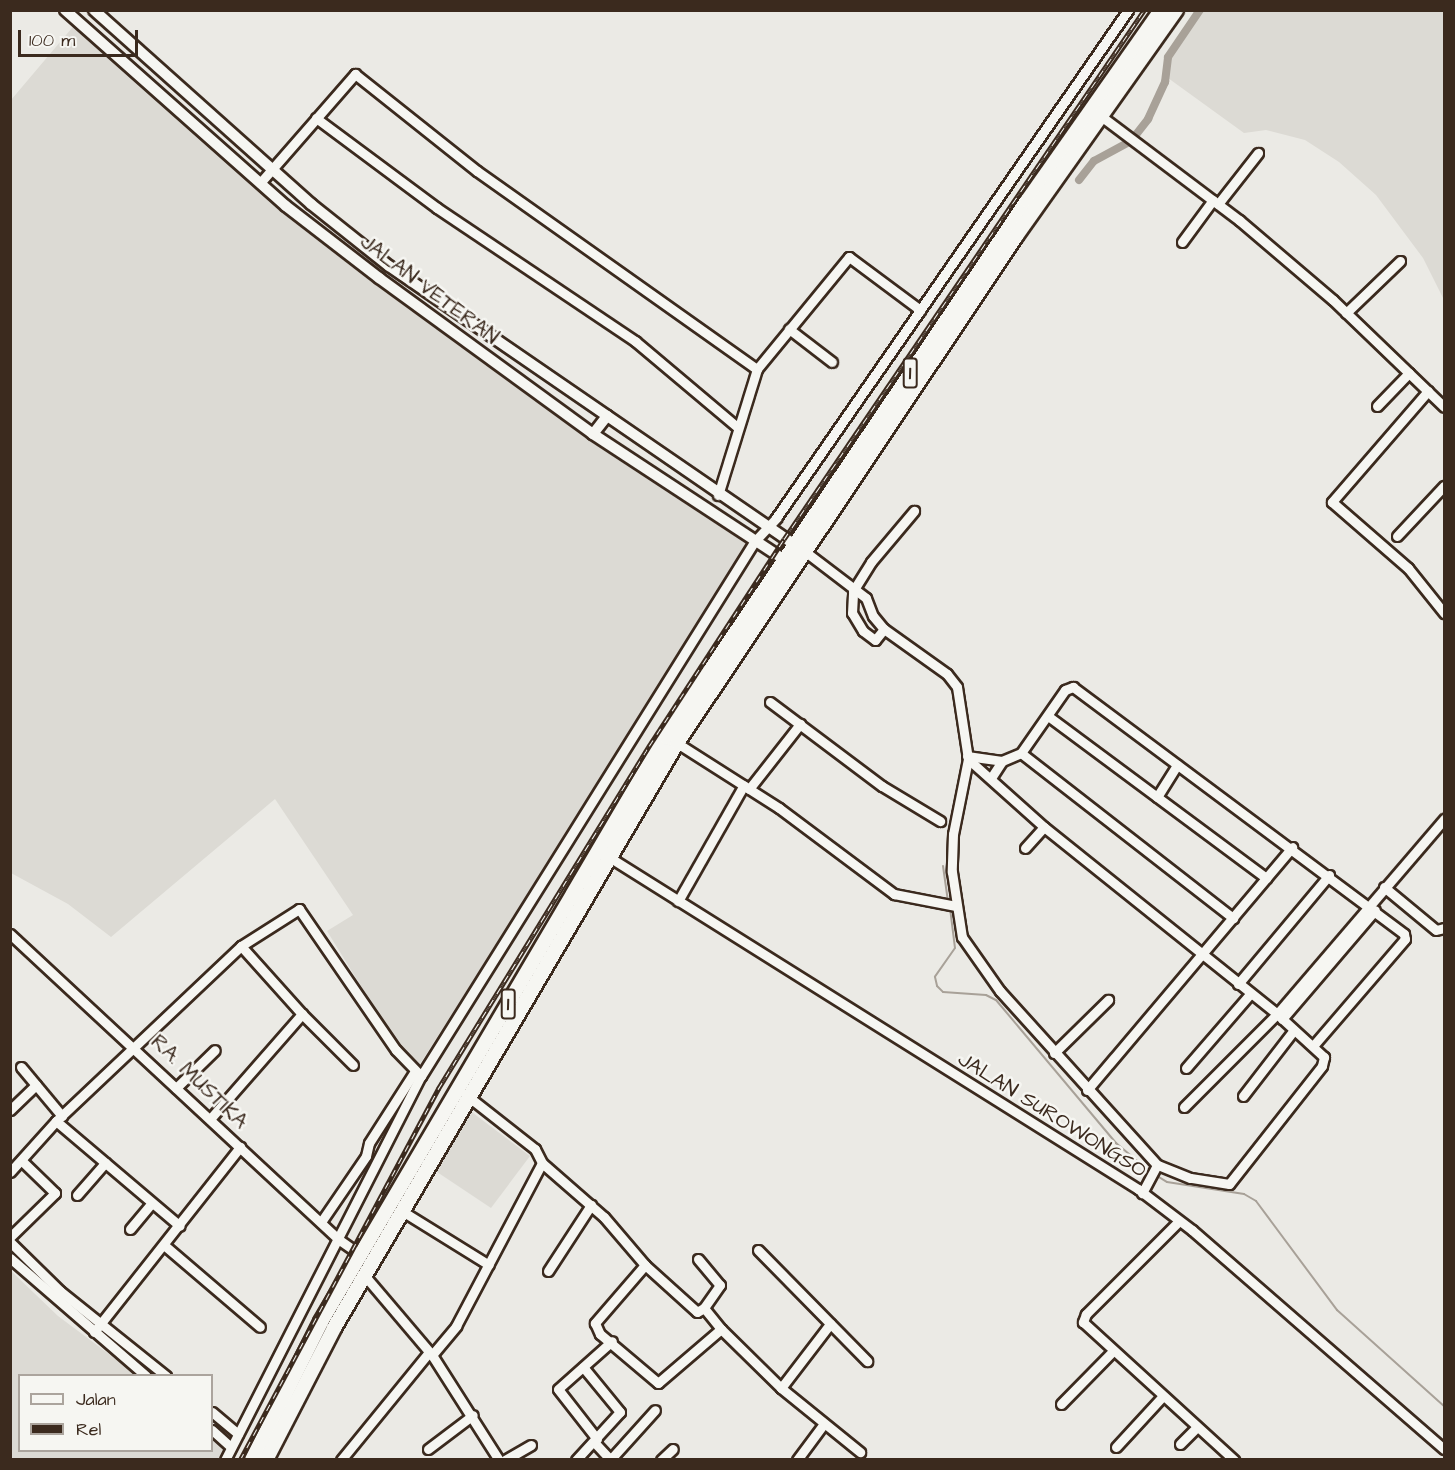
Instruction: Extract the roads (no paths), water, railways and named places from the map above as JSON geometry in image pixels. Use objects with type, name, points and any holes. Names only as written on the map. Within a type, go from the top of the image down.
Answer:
[{"type":"highway","name":"1","points":[[801,549],[1026,201],[1161,10]]},
{"type":"highway","name":"1","points":[[267,1460],[463,1093],[665,736],[801,549],[1176,10]]},
{"type":"highway","name":"1","points":[[252,1460],[321,1322],[609,857],[677,742],[790,564]]},
{"type":"main road","name":"JALAN VETERAN","points":[[65,10],[260,183],[379,278],[593,434],[790,564]]},
{"type":"main road","name":"JALAN VETERAN","points":[[94,10],[272,168],[389,266],[766,528],[801,549]]},
{"type":"main road","points":[[593,434],[607,416]]},
{"type":"street","points":[[321,1222],[366,1156],[369,1143],[418,1073],[754,542],[920,310],[1128,10]]},
{"type":"street","points":[[260,183],[355,74],[477,171],[758,369]]},
{"type":"street","points":[[1101,116],[1216,202],[1346,313],[1444,407]]},
{"type":"street","points":[[316,118],[437,208],[635,341],[737,427]]},
{"type":"street","points":[[1182,242],[1258,153]]},
{"type":"street","points":[[718,495],[737,427],[758,369],[849,257],[920,310]]},
{"type":"street","points":[[1346,313],[1400,261]]},
{"type":"street","points":[[789,329],[832,362]]},
{"type":"street","points":[[1377,406],[1409,373]]},
{"type":"street","points":[[1428,391],[1332,502],[1408,568],[1444,613]]},
{"type":"street","points":[[1397,536],[1444,486]]},
{"type":"street","points":[[882,633],[871,638],[857,623],[855,596],[871,562],[914,511]]},
{"type":"street","points":[[801,549],[855,596],[882,633],[947,674],[957,687],[968,758],[953,834],[951,905],[970,952],[1154,1172],[1228,1184],[1324,1062],[1313,1046],[1280,1016],[1044,827],[968,758]]},
{"type":"street","points":[[968,758],[1002,761],[1021,753],[1065,690],[1073,687],[1372,907],[1404,934],[1405,939],[1313,1046]]},
{"type":"street","points":[[771,702],[882,786],[940,821]]},
{"type":"street","points":[[1048,716],[1266,878]]},
{"type":"street","points":[[678,901],[747,787],[800,724]]},
{"type":"street","points":[[677,742],[747,787],[894,894],[951,905]]},
{"type":"street","points":[[1021,753],[1233,918]]},
{"type":"street","points":[[992,778],[1002,761]]},
{"type":"street","points":[[1157,797],[1177,765]]},
{"type":"street","points":[[1184,1107],[1280,1016],[1372,907],[1384,886],[1444,819]]},
{"type":"street","points":[[1025,848],[1044,827]]},
{"type":"street","points":[[1087,1090],[1292,848]]},
{"type":"street","name":"JALAN SUROWONGSO","points":[[609,857],[1142,1193],[1179,1221],[1444,1449]]},
{"type":"street","points":[[1238,984],[1329,875]]},
{"type":"street","points":[[1384,886],[1436,930],[1444,928]]},
{"type":"street","points":[[10,1172],[59,1118],[137,1048],[241,946],[301,910],[418,1073]]},
{"type":"street","name":"RA. MUSTIKA","points":[[10,934],[137,1048],[176,1088],[338,1239],[362,1256]]},
{"type":"street","points":[[241,946],[302,1014],[353,1065]]},
{"type":"street","points":[[1186,1068],[1250,994]]},
{"type":"street","points":[[1054,1053],[1108,1000]]},
{"type":"street","points":[[210,1119],[302,1014]]},
{"type":"street","points":[[1243,1096],[1294,1030]]},
{"type":"street","points":[[176,1088],[215,1050]]},
{"type":"street","points":[[21,1067],[59,1118],[105,1163],[180,1226]]},
{"type":"street","points":[[225,1460],[338,1239],[418,1073]]},
{"type":"street","points":[[10,1110],[36,1085]]},
{"type":"street","points":[[463,1093],[536,1149],[542,1163],[591,1205],[645,1265],[697,1312],[705,1308],[721,1287],[698,1260]]},
{"type":"street","points":[[97,1328],[180,1226],[240,1147]]},
{"type":"street","points":[[10,1237],[55,1193],[21,1160]]},
{"type":"street","points":[[77,1195],[105,1163]]},
{"type":"street","points":[[341,1460],[456,1326],[542,1163]]},
{"type":"street","points":[[1142,1193],[1154,1172]]},
{"type":"street","points":[[130,1229],[152,1203]]},
{"type":"street","points":[[548,1271],[591,1205]]},
{"type":"street","points":[[402,1211],[489,1265]]},
{"type":"street","points":[[1179,1221],[1086,1314],[1085,1325],[1234,1460]]},
{"type":"street","points":[[10,1242],[144,1374]]},
{"type":"street","points":[[164,1245],[260,1327]]},
{"type":"street","points":[[758,1250],[867,1361]]},
{"type":"street","points":[[10,1258],[97,1328],[163,1374]]},
{"type":"street","points":[[645,1265],[595,1323],[598,1332],[612,1341],[658,1383],[721,1329]]},
{"type":"street","points":[[364,1275],[431,1353],[500,1460]]},
{"type":"street","points":[[705,1308],[721,1329],[781,1388],[823,1425],[860,1452]]},
{"type":"street","points":[[781,1388],[830,1323]]},
{"type":"street","points":[[612,1341],[558,1389],[610,1459],[655,1410]]},
{"type":"street","points":[[1061,1404],[1113,1351]]},
{"type":"street","points":[[576,1460],[596,1441],[620,1410],[583,1367]]},
{"type":"street","points":[[1116,1447],[1162,1397]]},
{"type":"street","points":[[213,1413],[235,1441]]},
{"type":"street","points":[[428,1449],[473,1415]]},
{"type":"street","points":[[797,1460],[823,1425]]},
{"type":"street","points":[[1180,1444],[1197,1428]]},
{"type":"street","points":[[213,1430],[235,1441]]},
{"type":"street","points":[[505,1460],[531,1444]]},
{"type":"street","points":[[661,1460],[673,1449]]},
{"type":"waterway","points":[[1079,180],[1094,161],[1131,141],[1148,119],[1165,82],[1168,57],[1200,10]]},
{"type":"waterway","points":[[943,866],[948,902]]},
{"type":"waterway","points":[[950,908],[955,948],[935,977],[937,986],[943,992],[986,995],[996,1000],[1116,1143],[1149,1171]]},
{"type":"waterway","points":[[1154,1174],[1167,1182],[1244,1194],[1256,1201],[1337,1310],[1444,1406]]},
{"type":"railway","points":[[240,1460],[438,1089],[649,746],[784,539],[1144,10]]}]
